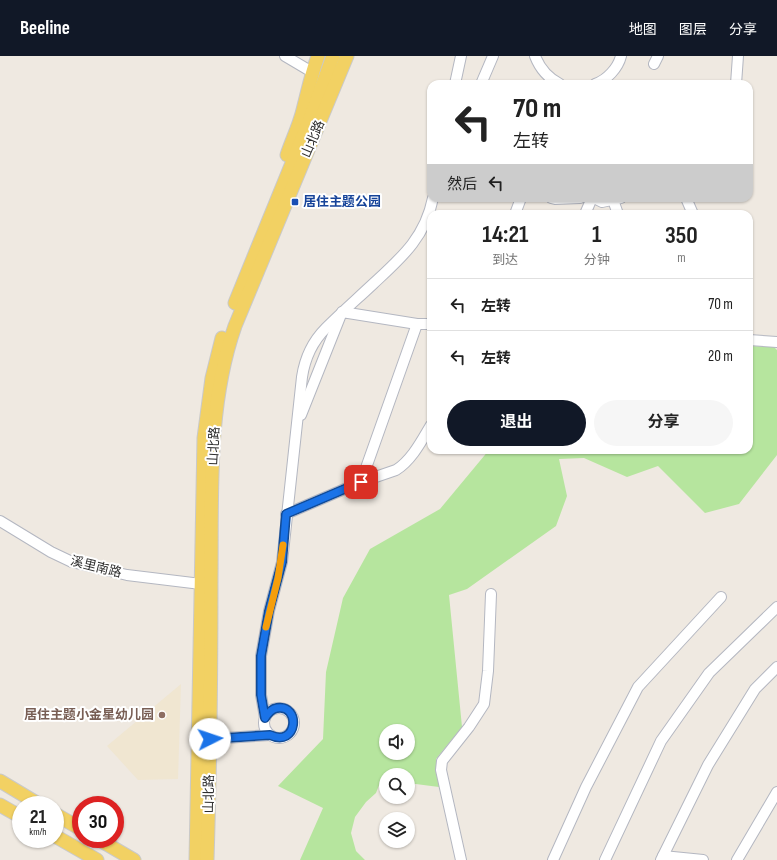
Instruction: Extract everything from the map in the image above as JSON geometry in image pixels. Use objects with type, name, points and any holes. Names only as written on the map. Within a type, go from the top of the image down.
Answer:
[{"type":"main road","points":[[266,226],[293,136],[303,110],[312,72],[318,56]]},
{"type":"main road","name":"山北路","points":[[196,860],[204,438],[212,378],[223,334],[310,119],[333,56]]},
{"type":"main road","name":"山北路","points":[[207,860],[210,739],[212,472],[216,407],[223,371],[235,326],[347,56]]},
{"type":"main road","points":[[0,782],[24,796]]},
{"type":"main road","points":[[0,805],[12,812]]},
{"type":"main road","points":[[64,841],[97,860]]},
{"type":"main road","points":[[113,848],[134,860]]},
{"type":"street","points":[[285,56],[312,72]]},
{"type":"street","points":[[456,80],[461,56]]},
{"type":"street","points":[[483,80],[493,56]]},
{"type":"street","points":[[535,56],[546,75],[553,80]]},
{"type":"street","points":[[601,80],[611,74],[621,56]]},
{"type":"street","points":[[736,80],[738,56]]},
{"type":"street","points":[[591,210],[600,202]]},
{"type":"street","points":[[607,202],[614,210]]},
{"type":"street","points":[[270,735],[265,727],[261,695],[261,656],[269,611],[282,562],[296,427],[306,357],[314,342],[342,312],[407,252],[424,226],[427,218]]},
{"type":"street","points":[[342,312],[418,324],[427,324]]},
{"type":"street","points":[[296,427],[342,312]]},
{"type":"street","points":[[361,482],[418,324]]},
{"type":"street","points":[[753,340],[777,342]]},
{"type":"street","points":[[286,514],[361,482],[396,470],[401,467],[410,456],[427,431]]},
{"type":"street","name":"溪里南路","points":[[0,522],[51,552],[72,562],[126,575],[201,584]]},
{"type":"street","points":[[461,860],[441,770],[442,761],[469,727],[484,704],[488,671],[491,594]]},
{"type":"street","points":[[552,860],[586,787],[638,687],[721,597]]},
{"type":"street","points":[[605,860],[661,742],[709,673],[777,607]]},
{"type":"street","points":[[703,860],[662,858],[708,765],[755,689],[777,667]]},
{"type":"street","points":[[210,739],[270,735],[280,737],[288,734],[293,726],[292,716],[289,712],[280,708],[271,710],[265,718]]},
{"type":"street","points":[[737,860],[777,792]]},
{"type":"shaded area","name":"居住主题小金星幼儿园","points":[[181,684],[178,779],[138,780],[107,746]]},
{"type":"green space","points":[[753,346],[774,347],[777,350],[777,455],[739,504],[705,513],[658,466],[627,477],[584,458],[559,459],[567,496],[556,526],[467,589],[449,595],[462,727],[436,759],[439,787],[415,784],[415,768],[379,768],[379,785],[376,793],[366,802],[355,817],[351,833],[356,851],[365,860],[300,860],[323,808],[278,786],[323,739],[326,672],[343,598],[370,549],[440,509],[486,454],[753,454]]},
{"type":"slow traffic","points":[[266,627],[282,562],[283,545]]},
{"type":"place","name":"居住主题公园","points":[[295,202]]},
{"type":"place","name":"居住主题小金星幼儿园","points":[[162,715]]},
{"type":"route","points":[[210,739],[270,735],[280,737],[288,734],[292,730],[292,716],[285,709],[276,708],[271,710],[265,718],[260,682],[262,643],[282,562],[286,514],[361,482]]}]
